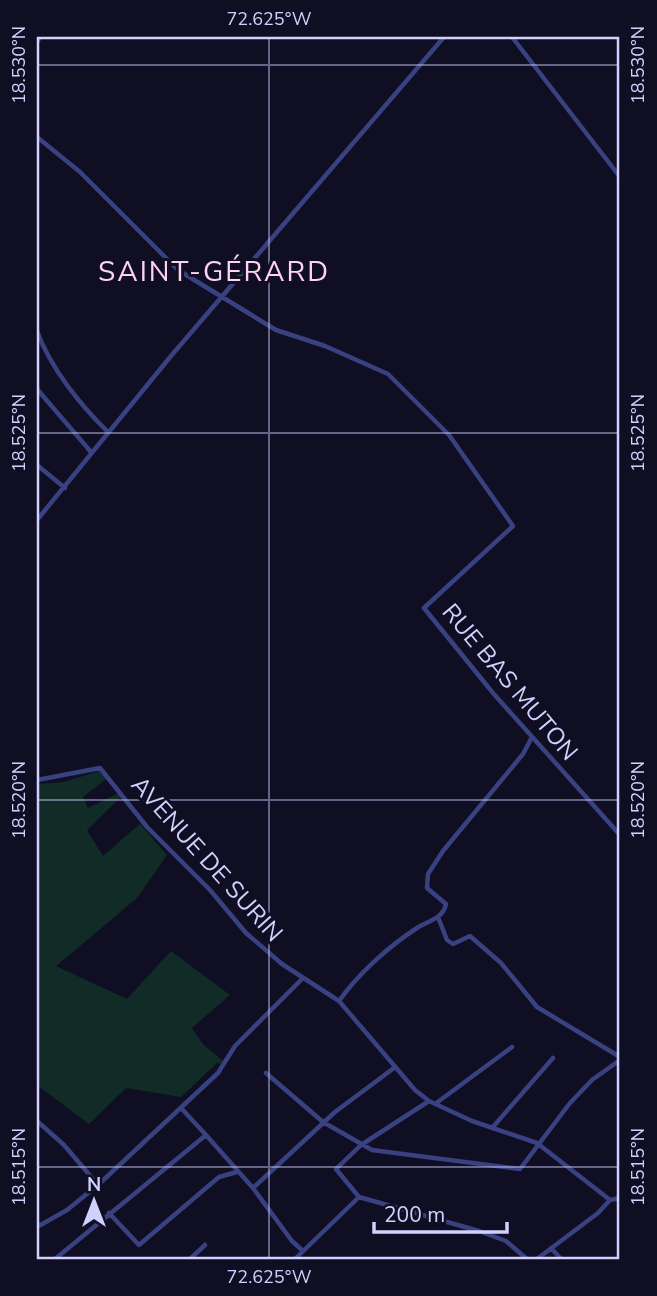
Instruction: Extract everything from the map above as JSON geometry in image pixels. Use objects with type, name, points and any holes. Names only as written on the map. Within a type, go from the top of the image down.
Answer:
[{"type":"street","points":[[37,42],[40,37]]},
{"type":"street","points":[[37,520],[91,452],[444,37]]},
{"type":"street","points":[[512,37],[620,177]]},
{"type":"street","name":"RUE BAS MUTON","points":[[37,137],[80,172],[160,255],[222,298],[276,330],[325,346],[388,374],[467,458],[513,526],[424,608],[532,737],[620,835]]},
{"type":"street","points":[[37,331],[47,354],[69,386],[108,432]]},
{"type":"street","points":[[37,389],[91,452]]},
{"type":"street","points":[[37,465],[65,488]]},
{"type":"street","points":[[339,1001],[406,936],[438,917],[446,904],[427,888],[428,874],[443,851],[458,837],[464,822],[523,754],[532,737]]},
{"type":"street","name":"AVENUE DE SURIN","points":[[37,780],[100,768],[134,806],[147,827],[210,890],[246,933],[302,979],[339,1001],[394,1068],[429,1101],[492,1128],[537,1143],[610,1200]]},
{"type":"street","points":[[266,1073],[323,1122],[372,1150],[520,1168],[537,1143],[592,1080],[620,1059],[537,1007],[500,963],[470,936],[453,944],[447,940],[438,917]]},
{"type":"street","points":[[37,1226],[66,1210],[98,1185],[181,1108],[218,1073],[235,1045],[302,979]]},
{"type":"street","points":[[435,1104],[496,1062],[512,1047]]},
{"type":"street","points":[[492,1128],[553,1058]]},
{"type":"street","points":[[253,1188],[323,1122],[394,1068]]},
{"type":"street","points":[[429,1101],[361,1145],[336,1169],[359,1198],[479,1231],[506,1241],[527,1259]]},
{"type":"street","points":[[181,1108],[253,1188],[292,1241],[303,1251]]},
{"type":"street","points":[[37,1121],[64,1145],[98,1185]]},
{"type":"street","points":[[55,1259],[206,1135]]},
{"type":"street","points":[[109,1213],[139,1245],[219,1177],[237,1172]]},
{"type":"street","points":[[295,1259],[359,1198]]},
{"type":"street","points":[[537,1259],[610,1200],[620,1198]]},
{"type":"street","points":[[190,1259],[205,1245]]},
{"type":"street","points":[[551,1248],[561,1259]]},
{"type":"green space","points":[[99,771],[106,779],[83,797],[88,808],[119,793],[121,797],[87,830],[103,856],[140,824],[167,855],[137,898],[56,966],[127,999],[171,951],[230,995],[192,1028],[203,1044],[223,1061],[221,1064],[217,1063],[181,1097],[126,1088],[89,1124],[37,1085],[37,784],[64,782]]},
{"type":"district","name":"SAINT-GÉRARD","points":[[214,272]]}]
